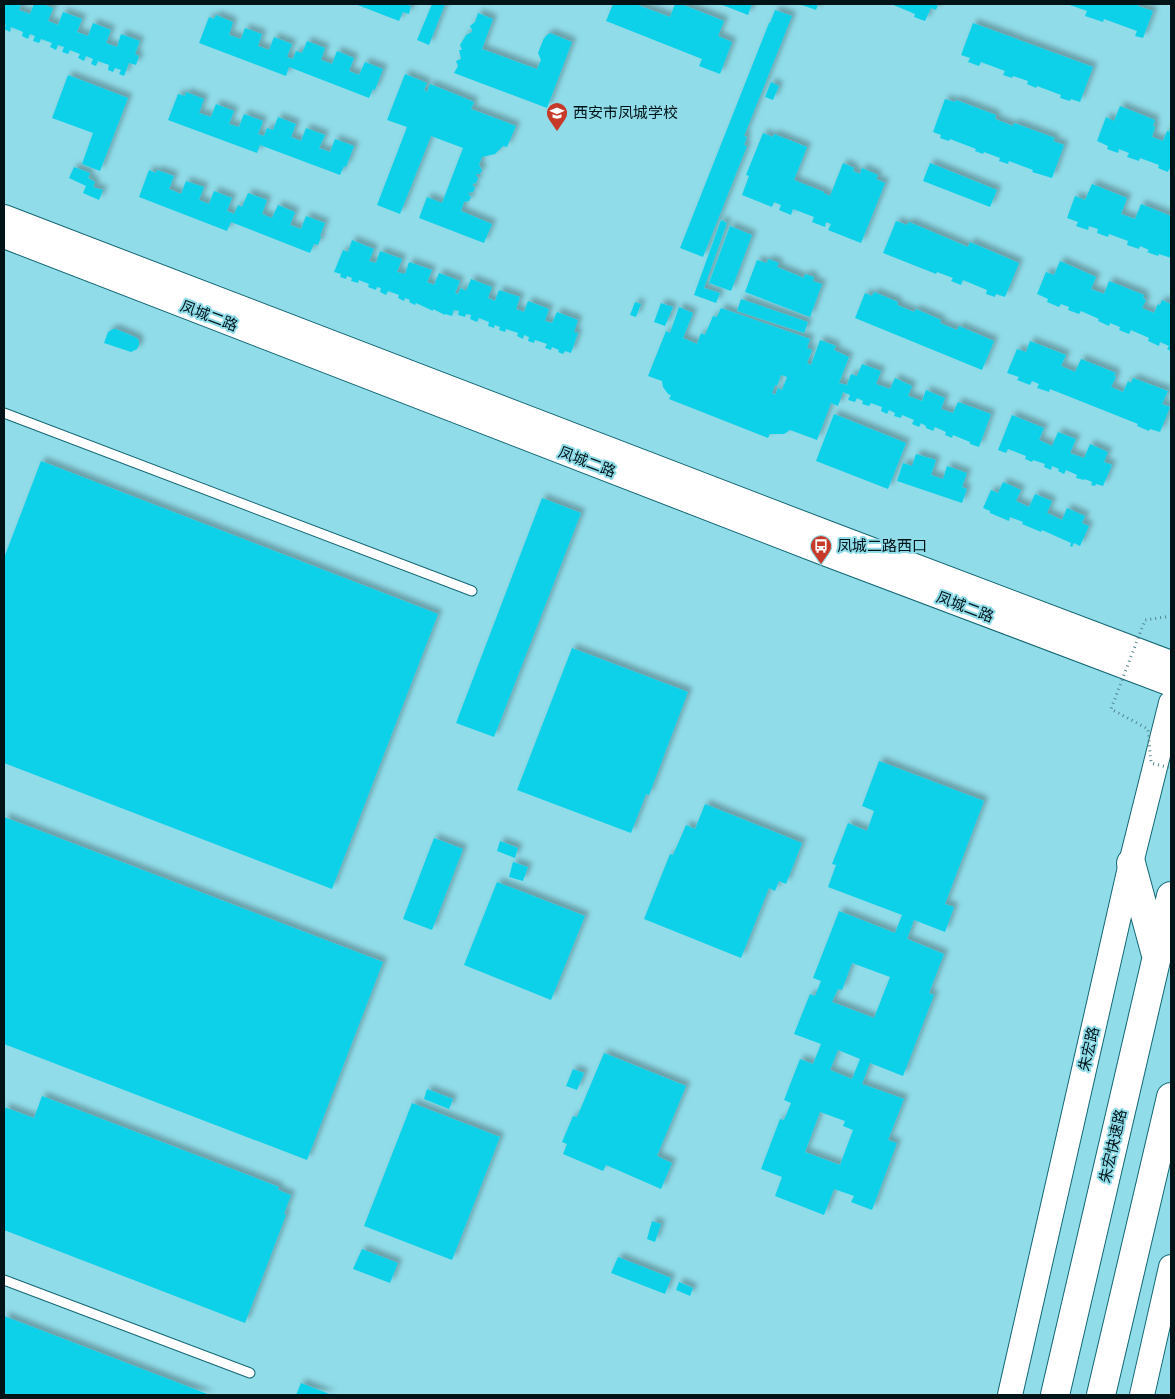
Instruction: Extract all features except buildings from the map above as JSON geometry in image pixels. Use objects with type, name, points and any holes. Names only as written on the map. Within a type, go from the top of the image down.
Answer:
[{"type":"highway","points":[[1132,862],[1156,958]]},
{"type":"highway","name":"朱宏快速路","points":[[1055,1395],[1171,896]]},
{"type":"highway","points":[[1101,1395],[1171,1097]]},
{"type":"main road","name":"凤城二路","points":[[4,217],[1171,663]]},
{"type":"main road","name":"凤城二路","points":[[4,236],[824,553],[1171,684]]},
{"type":"main road","name":"朱宏路","points":[[1010,1395],[1132,862],[1171,703]]},
{"type":"main road","points":[[1142,1395],[1171,1268]]},
{"type":"lane","points":[[4,413],[472,591]]},
{"type":"lane","points":[[4,1280],[250,1373]]},
{"type":"path","points":[[1171,616],[1146,620],[1111,709],[1148,729],[1151,763],[1171,768]]},
{"type":"place","name":"西安市凤城学校","points":[[557,132]]},
{"type":"place","name":"凤城二路西口","points":[[821,565]]}]
